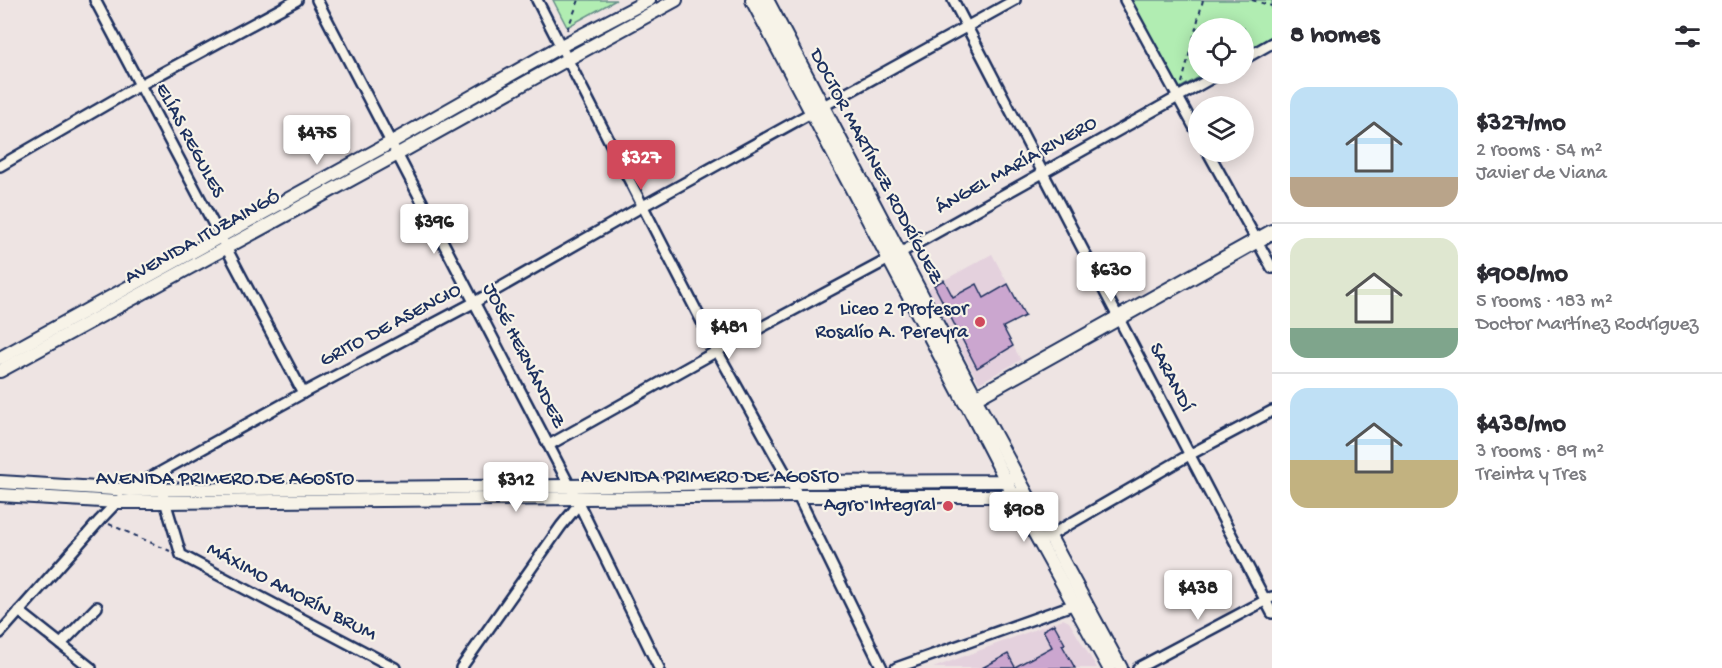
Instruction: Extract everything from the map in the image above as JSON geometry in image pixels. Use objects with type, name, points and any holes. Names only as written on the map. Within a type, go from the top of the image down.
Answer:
[{"type":"main road","name":"DOCTOR MARTÍNEZ RODRÍGUEZ","points":[[753,0],[817,110],[970,401]]},
{"type":"main road","name":"DOCTOR MARTÍNEZ RODRÍGUEZ","points":[[765,0],[817,110]]},
{"type":"main road","points":[[970,401],[1272,232]]},
{"type":"street","name":"ELÍAS REGULES","points":[[95,0],[303,393]]},
{"type":"street","points":[[0,166],[140,85],[297,0]]},
{"type":"street","name":"JOSÉ HERNÁNDEZ","points":[[317,0],[578,501],[659,668]]},
{"type":"street","points":[[537,0],[717,351],[798,496],[882,668]]},
{"type":"street","name":"AVENIDA ITUZAINGÓ","points":[[0,358],[561,46],[649,0]]},
{"type":"street","name":"AVENIDA ITUZAINGÓ","points":[[0,371],[676,0]]},
{"type":"street","name":"SARANDÍ","points":[[953,0],[1189,455],[1269,599],[1272,613]]},
{"type":"street","name":"GRITO DE ASENCIO","points":[[0,633],[129,490],[303,393],[475,303],[643,206],[1015,0]]},
{"type":"street","points":[[1125,0],[1188,116]]},
{"type":"street","points":[[1254,53],[1272,43]]},
{"type":"street","name":"ÁNGEL MARÍA RIVERO","points":[[549,445],[1201,84]]},
{"type":"street","points":[[1214,162],[1272,268]]},
{"type":"street","name":"DOCTOR MARTÍNEZ RODRÍGUEZ","points":[[970,401],[1079,603],[1109,668]]},
{"type":"street","points":[[1044,539],[1189,455],[1272,411]]},
{"type":"street","name":"MÁXIMO AMORÍN BRUM","points":[[157,474],[181,555],[395,668]]},
{"type":"street","name":"AVENIDA PRIMERO DE AGOSTO","points":[[0,482],[129,490],[1011,479]]},
{"type":"street","name":"AVENIDA PRIMERO DE AGOSTO","points":[[0,495],[164,502],[578,501],[1019,493]]},
{"type":"street","points":[[461,668],[578,501]]},
{"type":"street","points":[[1138,668],[1269,599]]},
{"type":"street","points":[[896,668],[1079,603]]},
{"type":"street","name":"DOCTOR MARTÍNEZ RODRÍGUEZ","points":[[1079,603],[1121,668]]},
{"type":"street","points":[[61,644],[97,607]]},
{"type":"street","points":[[19,611],[91,668]]},
{"type":"path","points":[[561,46],[579,0]]},
{"type":"path","points":[[1178,97],[1203,0]]},
{"type":"path","points":[[1252,0],[1272,6]]},
{"type":"path","points":[[100,520],[181,555]]},
{"type":"shaded area","name":"Liceo 2 Profesor Rosalío A. Pereyra","points":[[992,254],[1025,316],[1003,328],[1021,360],[979,383],[928,289]]},
{"type":"shaded area","points":[[1063,619],[1069,622],[1097,668],[933,668]]},
{"type":"green space","points":[[553,0],[616,0],[567,27]]},
{"type":"green space","points":[[1131,0],[1272,0],[1272,36],[1254,46],[1254,18],[1188,18],[1188,84],[1180,88]]},
{"type":"building","points":[[944,280],[953,297],[977,284],[984,298],[1008,284],[1025,316],[1003,327],[1013,346],[977,368],[934,285]]},
{"type":"building","points":[[1054,624],[1065,644],[1062,645],[1075,668],[982,668],[1008,654],[1015,667],[1052,647],[1043,630]]},
{"type":"place","name":"Liceo 2 Profesor Rosalío A. Pereyra","points":[[980,322]]},
{"type":"place","name":"Agro Integral","points":[[948,506]]}]
